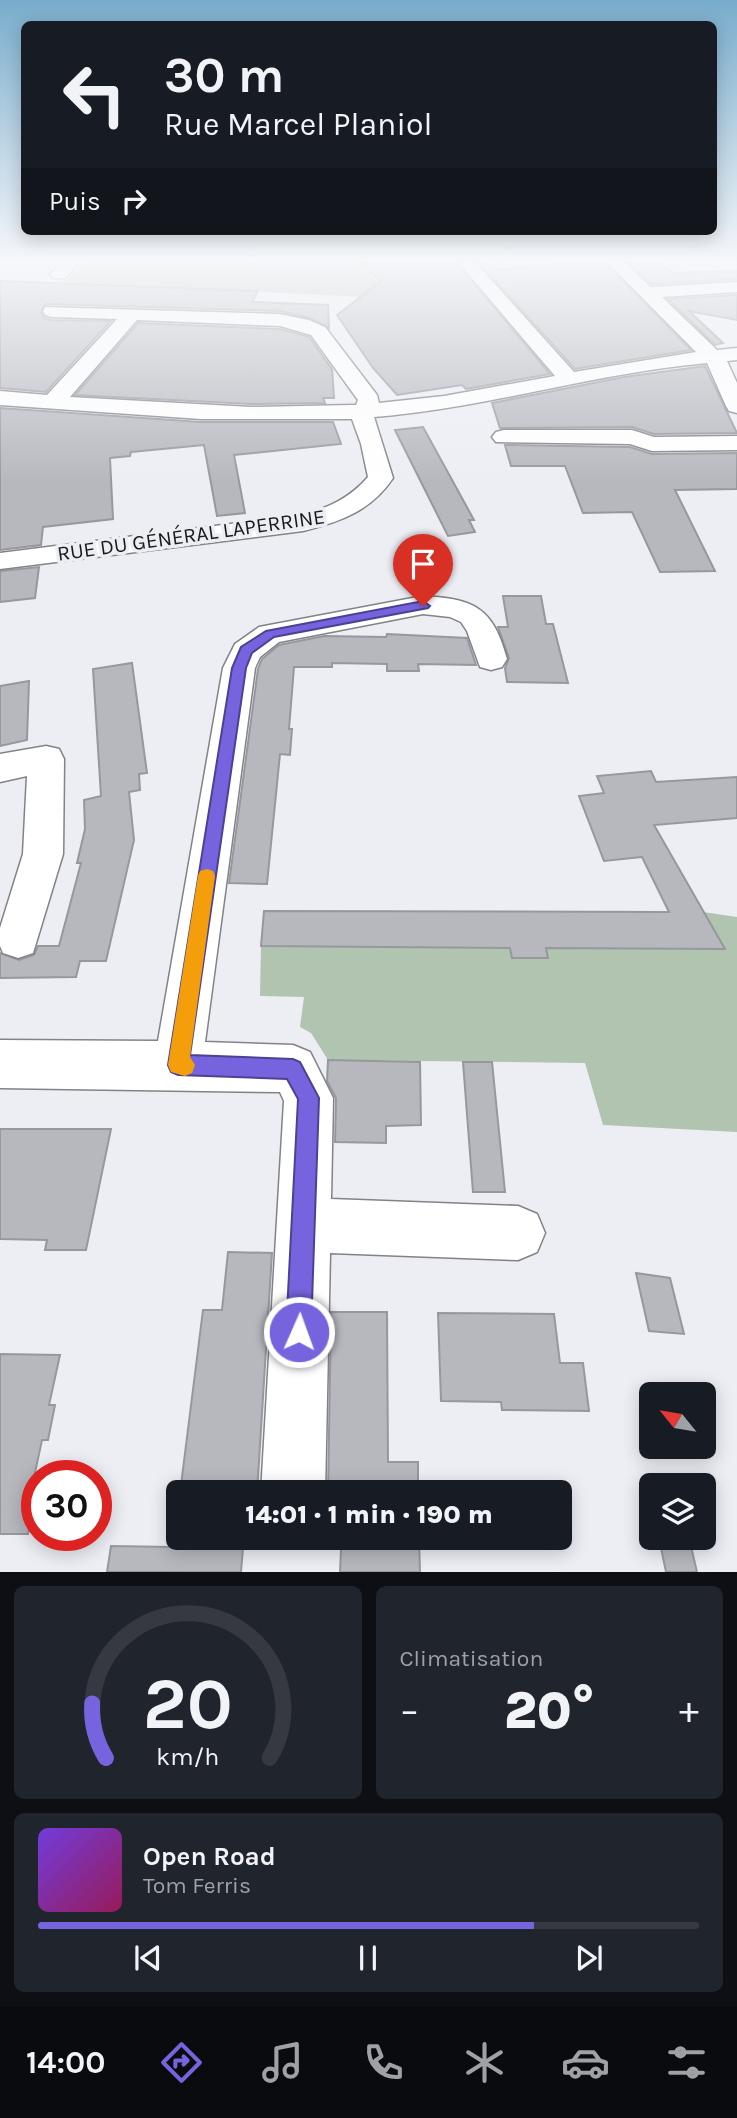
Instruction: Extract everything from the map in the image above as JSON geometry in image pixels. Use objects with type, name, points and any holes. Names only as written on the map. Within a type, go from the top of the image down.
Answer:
[{"type":"street","points":[[53,402],[112,336]]},
{"type":"street","name":"RUE DU GÉNÉRAL LAPERRINE","points":[[0,562],[303,523],[339,514],[367,497],[381,478],[373,444],[363,422],[369,400],[322,336]]},
{"type":"street","points":[[532,336],[570,380]]},
{"type":"street","points":[[691,336],[716,360],[737,406]]},
{"type":"street","points":[[0,398],[229,415],[401,408],[505,394],[570,380],[737,354]]},
{"type":"street","points":[[504,437],[632,437],[652,444],[737,443]]},
{"type":"street","points":[[178,1065],[239,668],[246,651],[270,634],[423,606],[446,606],[468,613],[481,622],[491,659]]},
{"type":"street","points":[[0,768],[46,759],[43,854],[18,939]]},
{"type":"street","points":[[0,1064],[293,1069],[309,1098],[293,1480]]},
{"type":"street","points":[[303,1225],[518,1233]]},
{"type":"green space","points":[[703,912],[737,917],[737,1132],[603,1125],[585,1063],[328,1060],[311,1033],[300,1027],[304,997],[260,996],[261,946],[510,948],[512,958],[547,958],[546,948],[724,949]]},
{"type":"building","points":[[0,336],[97,336],[46,392],[0,388]]},
{"type":"building","points":[[126,336],[307,336],[332,369],[334,398],[323,398],[325,403],[251,404],[75,395]]},
{"type":"building","points":[[352,336],[518,336],[550,374],[466,389],[462,385],[397,395],[373,368]]},
{"type":"building","points":[[545,336],[678,336],[691,350],[575,369]]},
{"type":"building","points":[[706,336],[716,336],[723,343],[715,345]]},
{"type":"building","points":[[705,366],[737,433],[654,434],[632,427],[500,428],[492,403],[624,377]]},
{"type":"building","points":[[0,408],[201,422],[333,422],[341,444],[234,455],[245,513],[217,516],[204,445],[131,452],[130,456],[110,458],[113,519],[43,527],[41,545],[0,550]]},
{"type":"building","points":[[423,427],[474,520],[469,520],[475,532],[448,536],[395,430]]},
{"type":"building","points":[[505,445],[630,447],[652,454],[737,453],[737,489],[675,490],[715,571],[660,572],[632,512],[583,513],[565,466],[511,466]]},
{"type":"building","points":[[39,567],[35,598],[0,602],[0,571]]},
{"type":"building","points":[[503,596],[541,596],[546,624],[553,624],[568,683],[507,682],[505,668],[509,658],[498,627],[508,627]]},
{"type":"building","points":[[387,634],[467,638],[476,665],[418,664],[419,671],[387,671],[387,664],[332,663],[332,667],[294,667],[289,729],[292,729],[290,755],[280,754],[267,884],[229,883],[258,669],[262,659],[279,645],[324,636],[386,637]]},
{"type":"building","points":[[132,663],[147,773],[139,774],[140,790],[129,792],[134,840],[106,961],[80,961],[76,977],[0,978],[0,953],[19,960],[34,955],[38,946],[59,946],[81,863],[77,863],[85,829],[84,800],[101,796],[93,669]]},
{"type":"building","points":[[29,681],[27,740],[0,746],[0,686]]},
{"type":"building","points":[[651,771],[656,782],[737,777],[737,818],[654,825],[725,949],[546,948],[548,958],[512,958],[510,948],[261,946],[264,911],[669,912],[642,857],[604,861],[579,796],[604,793],[597,776]]},
{"type":"building","points":[[328,1060],[420,1062],[421,1125],[386,1126],[386,1143],[335,1142],[336,1098],[327,1081]]},
{"type":"building","points":[[463,1062],[492,1062],[505,1192],[473,1192]]},
{"type":"building","points":[[0,1129],[111,1129],[86,1250],[45,1250],[47,1240],[0,1239]]},
{"type":"building","points":[[228,1252],[272,1253],[258,1480],[182,1480],[203,1310],[222,1310]]},
{"type":"building","points":[[636,1273],[670,1278],[684,1334],[649,1331]]},
{"type":"building","points":[[331,1312],[387,1312],[388,1462],[418,1462],[418,1480],[328,1480]]},
{"type":"building","points":[[438,1313],[554,1314],[560,1363],[583,1363],[589,1411],[502,1410],[501,1402],[441,1401]]},
{"type":"building","points":[[0,1354],[60,1355],[49,1405],[55,1405],[48,1440],[42,1440],[38,1460],[21,1460],[21,1534],[0,1534]]},
{"type":"building","points":[[112,1546],[166,1547],[166,1550],[243,1550],[241,1572],[107,1572]]},
{"type":"building","points":[[341,1550],[419,1550],[420,1572],[340,1572]]},
{"type":"building","points":[[661,1550],[692,1550],[697,1572],[666,1572]]},
{"type":"slow traffic","points":[[185,1065],[178,1065],[207,876]]},
{"type":"route","points":[[299,1332],[309,1098],[293,1069],[178,1065],[239,668],[246,651],[270,634],[423,606]]}]
